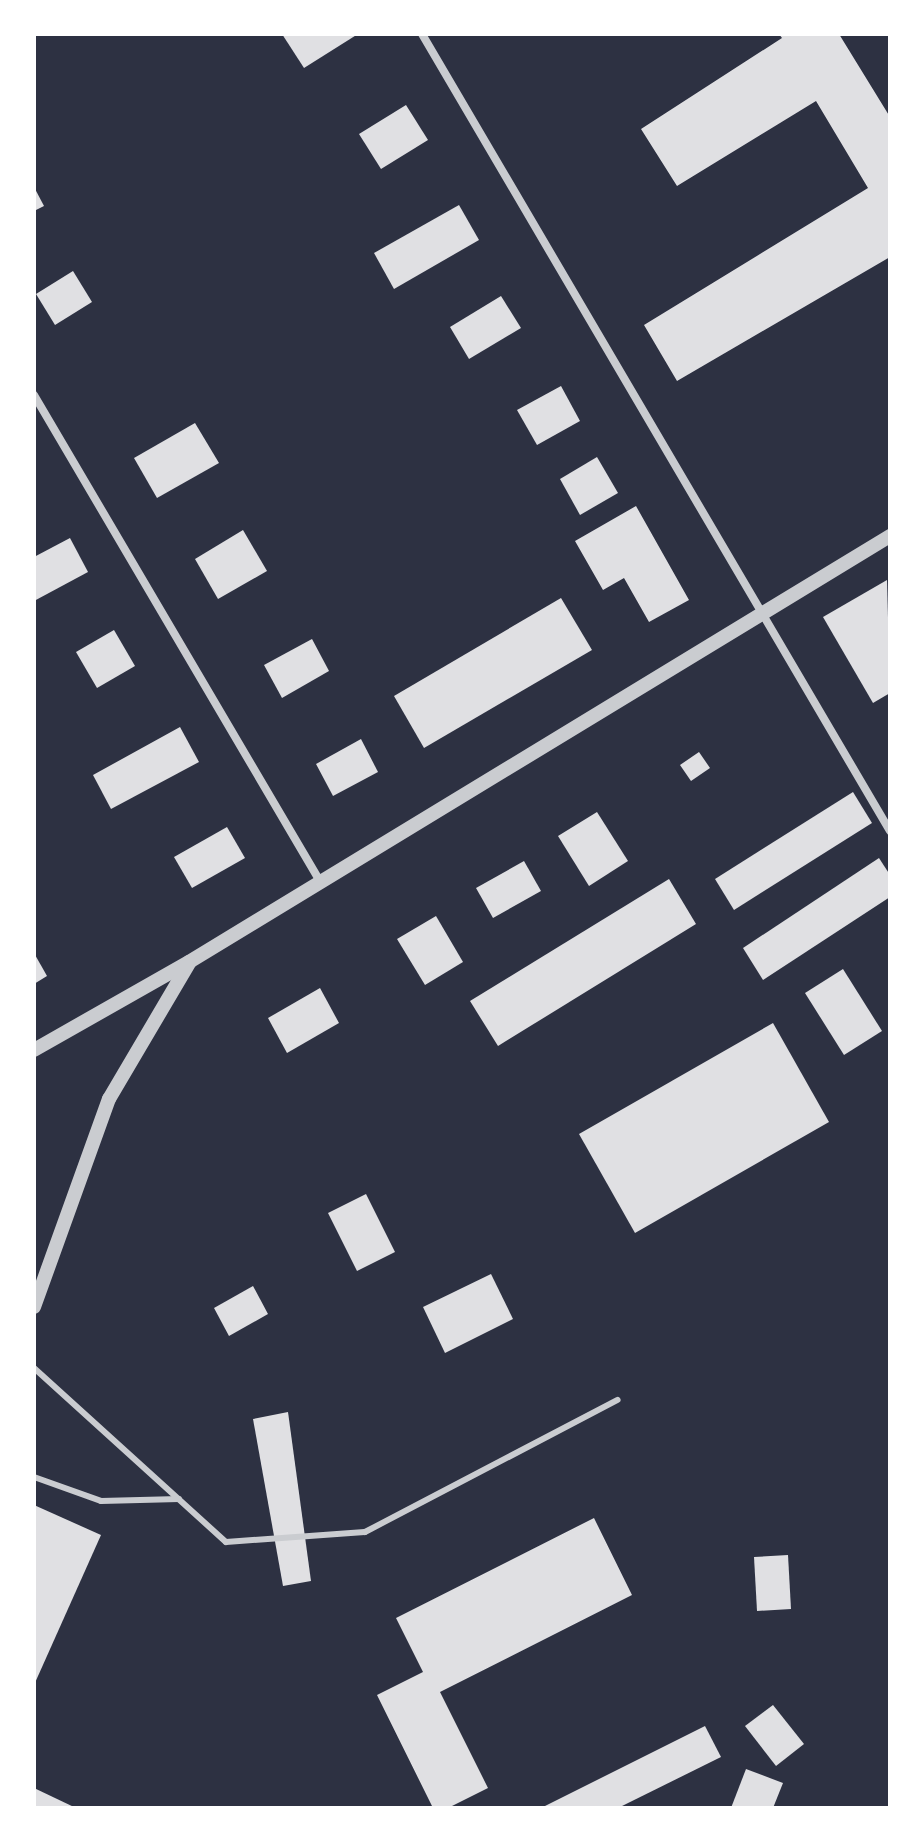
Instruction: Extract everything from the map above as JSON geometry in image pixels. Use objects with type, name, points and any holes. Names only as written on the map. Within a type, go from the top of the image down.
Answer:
[{"type":"street","points":[[422,34],[890,831]]},
{"type":"street","points":[[34,395],[321,883]]},
{"type":"street","points":[[34,1050],[321,883],[890,536]]},
{"type":"street","points":[[34,1307],[109,1099],[189,962]]},
{"type":"lane","points":[[34,1368],[226,1542],[365,1532],[618,1400]]},
{"type":"lane","points":[[34,1477],[101,1501],[179,1499]]},
{"type":"building","points":[[282,34],[358,34],[304,68]]},
{"type":"building","points":[[779,34],[839,34],[890,117],[890,257],[677,381],[644,325],[868,188],[816,101],[677,186],[641,129],[782,38]]},
{"type":"building","points":[[406,105],[428,140],[381,169],[359,134]]},
{"type":"building","points":[[34,187],[44,206],[34,211]]},
{"type":"building","points":[[459,205],[479,240],[394,289],[374,253]]},
{"type":"building","points":[[73,271],[92,302],[55,325],[36,294]]},
{"type":"building","points":[[501,296],[521,328],[469,359],[450,327]]},
{"type":"building","points":[[561,386],[580,421],[537,445],[517,410]]},
{"type":"building","points":[[195,423],[219,463],[157,498],[134,458]]},
{"type":"building","points":[[597,457],[618,493],[580,515],[560,479]]},
{"type":"building","points":[[636,506],[689,600],[649,622],[624,578],[603,590],[575,541]]},
{"type":"building","points":[[243,530],[267,571],[218,599],[195,559]]},
{"type":"building","points":[[70,538],[88,572],[34,601],[34,557]]},
{"type":"building","points":[[887,580],[890,693],[873,703],[823,617]]},
{"type":"building","points":[[561,598],[592,650],[424,748],[394,696]]},
{"type":"building","points":[[114,630],[135,666],[97,688],[76,652]]},
{"type":"building","points":[[312,639],[329,671],[282,698],[264,665]]},
{"type":"building","points":[[180,727],[199,762],[111,809],[93,775]]},
{"type":"building","points":[[361,739],[378,772],[333,796],[316,764]]},
{"type":"building","points":[[699,752],[710,768],[691,781],[680,765]]},
{"type":"building","points":[[853,792],[872,823],[734,910],[715,879]]},
{"type":"building","points":[[597,812],[628,861],[589,886],[558,836]]},
{"type":"building","points":[[227,827],[245,858],[192,888],[174,857]]},
{"type":"building","points":[[879,858],[890,875],[890,897],[763,980],[743,948]]},
{"type":"building","points":[[524,861],[541,891],[493,918],[476,888]]},
{"type":"building","points":[[669,879],[696,924],[498,1046],[470,1001]]},
{"type":"building","points":[[436,916],[463,962],[425,985],[397,939]]},
{"type":"building","points":[[34,953],[47,976],[34,984]]},
{"type":"building","points":[[843,969],[882,1031],[844,1055],[805,993]]},
{"type":"building","points":[[320,988],[339,1023],[287,1053],[268,1018]]},
{"type":"building","points":[[773,1023],[829,1122],[635,1233],[579,1134]]},
{"type":"building","points":[[366,1194],[395,1252],[357,1271],[328,1213]]},
{"type":"building","points":[[491,1274],[513,1319],[445,1353],[423,1307]]},
{"type":"building","points":[[253,1286],[268,1314],[229,1336],[214,1308]]},
{"type":"building","points":[[288,1412],[311,1581],[283,1586],[253,1419]]},
{"type":"building","points":[[34,1505],[101,1535],[34,1685]]},
{"type":"building","points":[[594,1518],[632,1595],[440,1692],[488,1788],[448,1808],[433,1808],[377,1695],[423,1672],[396,1618]]},
{"type":"building","points":[[788,1555],[791,1609],[757,1611],[754,1557]]},
{"type":"building","points":[[773,1705],[804,1744],[776,1766],[745,1726]]},
{"type":"building","points":[[705,1726],[721,1757],[618,1808],[541,1808]]},
{"type":"building","points":[[746,1769],[783,1783],[773,1808],[731,1808]]},
{"type":"building","points":[[34,1788],[76,1808],[34,1808]]}]
